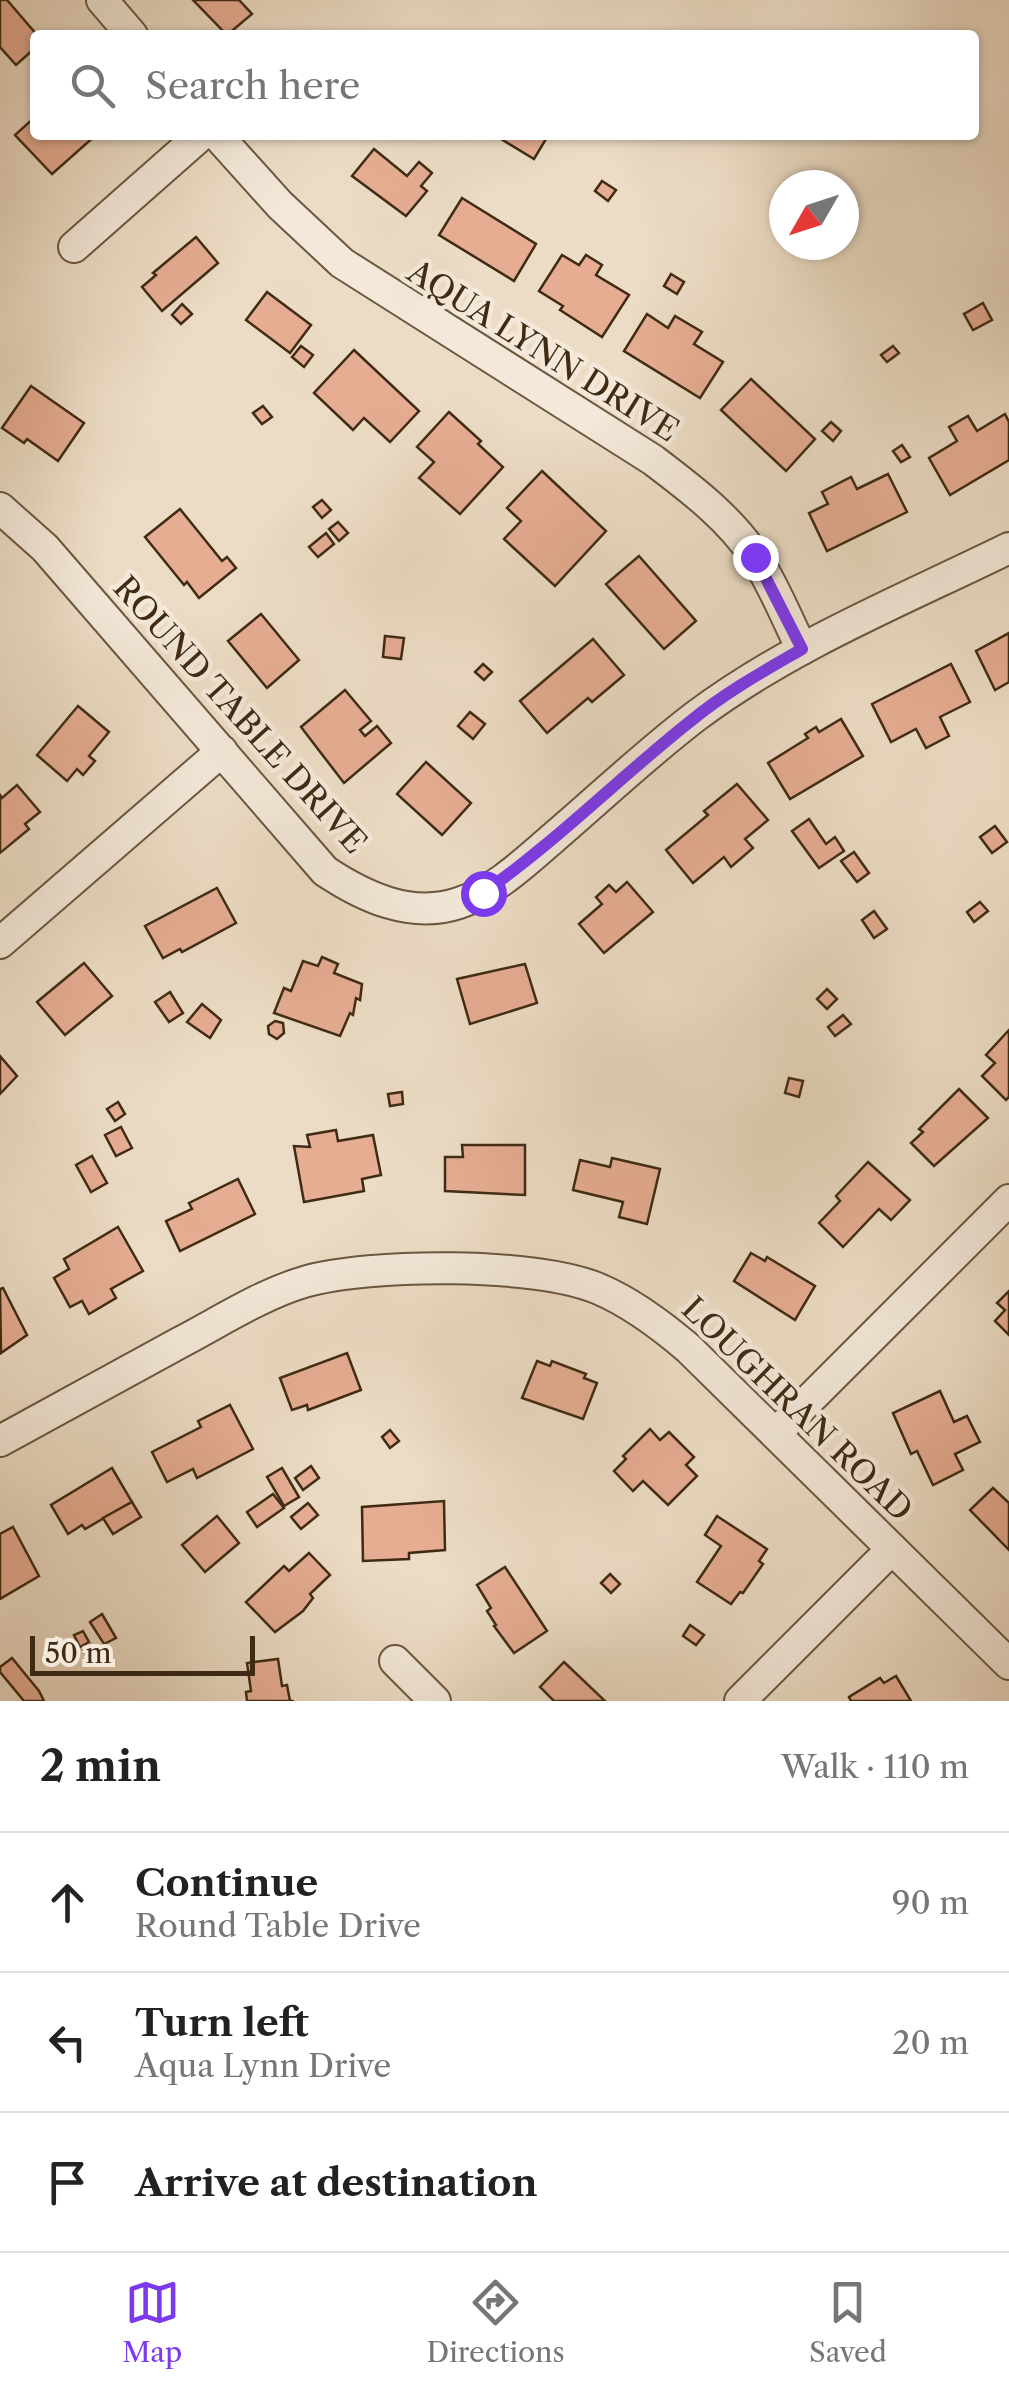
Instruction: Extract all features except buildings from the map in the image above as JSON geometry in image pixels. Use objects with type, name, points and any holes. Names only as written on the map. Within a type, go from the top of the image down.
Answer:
[{"type":"street","points":[[102,0],[128,30]]},
{"type":"street","points":[[74,247],[194,140]]},
{"type":"street","name":"AQUA LYNN DRIVE","points":[[222,140],[280,205],[342,264],[654,460],[691,488],[727,522],[755,557],[802,649]]},
{"type":"street","name":"ROUND TABLE DRIVE","points":[[0,508],[45,548],[325,871],[374,900],[425,909],[456,904],[483,893],[518,868],[693,718],[741,684],[802,649],[1009,548]]},
{"type":"street","points":[[0,942],[222,751]]},
{"type":"street","points":[[776,1433],[1009,1200]]},
{"type":"street","name":"LOUGHRAN ROAD","points":[[0,1441],[242,1310],[303,1282],[400,1269],[476,1269],[540,1275],[597,1288],[655,1320],[776,1433],[1009,1664]]},
{"type":"street","points":[[740,1701],[892,1549]]},
{"type":"street","points":[[395,1661],[435,1701]]},
{"type":"route","points":[[483,893],[518,868],[693,718],[741,684],[802,649],[755,557]]}]
